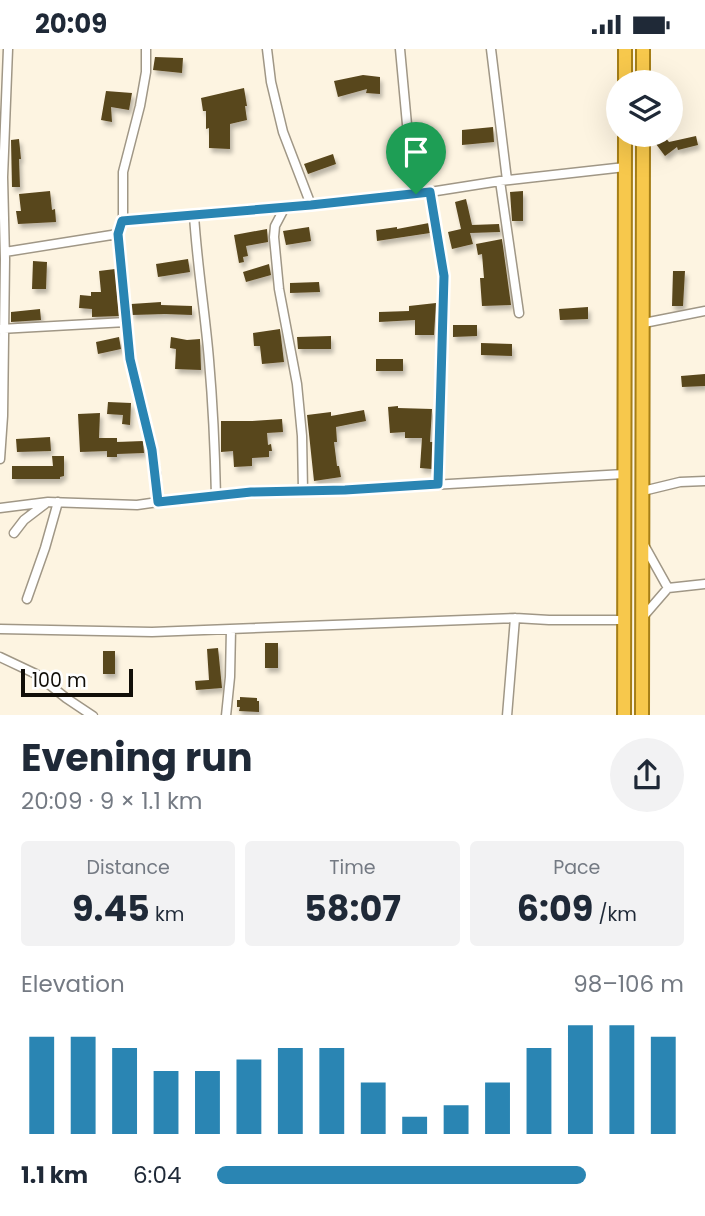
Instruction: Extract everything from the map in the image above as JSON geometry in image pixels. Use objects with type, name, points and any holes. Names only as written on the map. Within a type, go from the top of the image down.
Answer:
[{"type":"highway","points":[[625,49],[625,70]]},
{"type":"highway","points":[[643,49],[643,70]]},
{"type":"highway","points":[[624,715],[625,147]]},
{"type":"highway","points":[[642,715],[643,147]]},
{"type":"street","points":[[0,459],[4,257],[3,99],[8,49]]},
{"type":"street","points":[[146,49],[146,72],[140,106],[123,172],[122,221],[118,234],[130,359],[152,450],[158,502]]},
{"type":"street","points":[[267,49],[271,82],[283,132],[311,205]]},
{"type":"street","points":[[400,49],[416,194]]},
{"type":"street","points":[[491,49],[519,313]]},
{"type":"street","points":[[122,221],[416,194],[625,167]]},
{"type":"street","points":[[430,192],[444,276],[438,484]]},
{"type":"street","points":[[285,208],[275,226],[274,237],[279,289],[297,384],[303,491]]},
{"type":"street","points":[[194,215],[212,393],[216,496]]},
{"type":"street","points":[[4,257],[118,234]]},
{"type":"street","points":[[644,323],[705,311]]},
{"type":"street","points":[[1,329],[126,322]]},
{"type":"street","points":[[0,508],[48,502],[137,505],[251,492],[624,474]]},
{"type":"street","points":[[643,491],[680,482],[705,481]]},
{"type":"street","points":[[14,533],[23,520],[48,502]]},
{"type":"street","points":[[27,599],[58,502]]},
{"type":"street","points":[[643,542],[668,588]]},
{"type":"street","points":[[642,618],[668,588],[705,584]]},
{"type":"street","points":[[0,629],[152,632],[515,618],[625,620]]},
{"type":"street","points":[[507,715],[515,618]]},
{"type":"street","points":[[226,715],[231,629]]},
{"type":"street","points":[[0,657],[36,674],[92,715]]},
{"type":"building","points":[[155,57],[183,58],[182,73],[153,70]]},
{"type":"building","points":[[363,75],[380,77],[380,94],[366,93],[367,89],[338,97],[334,81]]},
{"type":"building","points":[[244,88],[247,120],[230,124],[230,149],[209,148],[209,128],[206,129],[206,111],[203,111],[201,98]]},
{"type":"building","points":[[106,91],[132,93],[129,110],[111,107],[112,122],[101,120]]},
{"type":"building","points":[[493,127],[494,142],[462,145],[462,130]]},
{"type":"building","points":[[696,136],[698,145],[678,150],[677,147],[683,147],[683,139]]},
{"type":"building","points":[[19,139],[20,187],[12,187],[11,140]]},
{"type":"building","points":[[658,147],[677,147],[665,156]]},
{"type":"building","points":[[333,154],[336,164],[308,174],[304,164]]},
{"type":"building","points":[[50,191],[56,222],[18,224],[16,211],[21,211],[19,194]]},
{"type":"building","points":[[523,191],[523,221],[512,221],[510,192]]},
{"type":"building","points":[[466,199],[472,225],[499,224],[500,232],[470,233],[473,244],[452,249],[448,232],[461,229],[455,202]]},
{"type":"building","points":[[429,223],[430,233],[377,241],[376,230]]},
{"type":"building","points":[[309,227],[311,241],[286,245],[283,231]]},
{"type":"building","points":[[267,229],[268,242],[246,246],[248,256],[243,257],[244,262],[239,263],[234,235]]},
{"type":"building","points":[[502,239],[511,305],[482,306],[482,254],[478,255],[476,244]]},
{"type":"building","points":[[188,259],[190,272],[158,277],[156,264]]},
{"type":"building","points":[[33,261],[47,262],[46,289],[32,289]]},
{"type":"building","points":[[269,264],[271,275],[246,282],[243,272]]},
{"type":"building","points":[[115,269],[119,316],[92,317],[92,309],[79,308],[80,295],[91,296],[91,292],[101,292],[99,271]]},
{"type":"building","points":[[673,271],[685,271],[683,306],[672,306]]},
{"type":"building","points":[[319,282],[320,292],[290,293],[290,283]]},
{"type":"building","points":[[161,302],[161,305],[192,306],[192,315],[132,315],[131,304]]},
{"type":"building","points":[[436,303],[434,335],[415,335],[415,320],[379,322],[379,312],[409,311],[409,306]]},
{"type":"building","points":[[588,307],[588,319],[560,320],[559,309]]},
{"type":"building","points":[[40,309],[41,320],[11,322],[11,312]]},
{"type":"building","points":[[453,325],[477,325],[477,336],[453,337]]},
{"type":"building","points":[[280,329],[284,362],[262,364],[260,346],[254,346],[253,333]]},
{"type":"building","points":[[331,336],[331,349],[298,349],[297,337]]},
{"type":"building","points":[[119,337],[121,349],[98,354],[96,342]]},
{"type":"building","points":[[171,337],[200,339],[201,370],[175,369],[176,349],[170,348]]},
{"type":"building","points":[[481,343],[512,344],[512,356],[481,355]]},
{"type":"building","points":[[376,359],[403,359],[403,371],[376,371]]},
{"type":"building","points":[[705,374],[705,386],[682,387],[681,376]]},
{"type":"building","points":[[108,402],[131,403],[130,425],[122,424],[123,415],[107,414]]},
{"type":"building","points":[[388,407],[432,409],[432,469],[420,468],[422,438],[405,438],[405,432],[390,433]]},
{"type":"building","points":[[364,410],[366,421],[336,427],[337,442],[334,442],[341,477],[314,481],[307,415],[331,412],[331,416]]},
{"type":"building","points":[[100,413],[99,438],[117,438],[117,442],[143,441],[144,453],[107,457],[107,451],[80,452],[78,414]]},
{"type":"building","points":[[282,419],[283,432],[267,433],[268,445],[271,444],[272,451],[269,451],[269,457],[252,458],[252,466],[234,467],[233,451],[221,452],[221,421]]},
{"type":"building","points":[[50,437],[51,451],[17,452],[16,439]]},
{"type":"building","points":[[52,456],[64,456],[64,476],[60,479],[12,479],[12,466],[53,466]]},
{"type":"building","points":[[265,643],[278,643],[278,668],[265,668]]},
{"type":"building","points":[[218,648],[222,688],[196,690],[195,681],[209,680],[207,649]]},
{"type":"building","points":[[103,651],[115,651],[115,674],[103,674]]},
{"type":"building","points":[[240,697],[257,698],[259,712],[239,711],[237,700],[240,700]]},
{"type":"route","points":[[430,192],[444,276],[438,484],[251,492],[158,502],[152,450],[130,359],[118,234],[122,221],[416,194],[430,192]]}]
